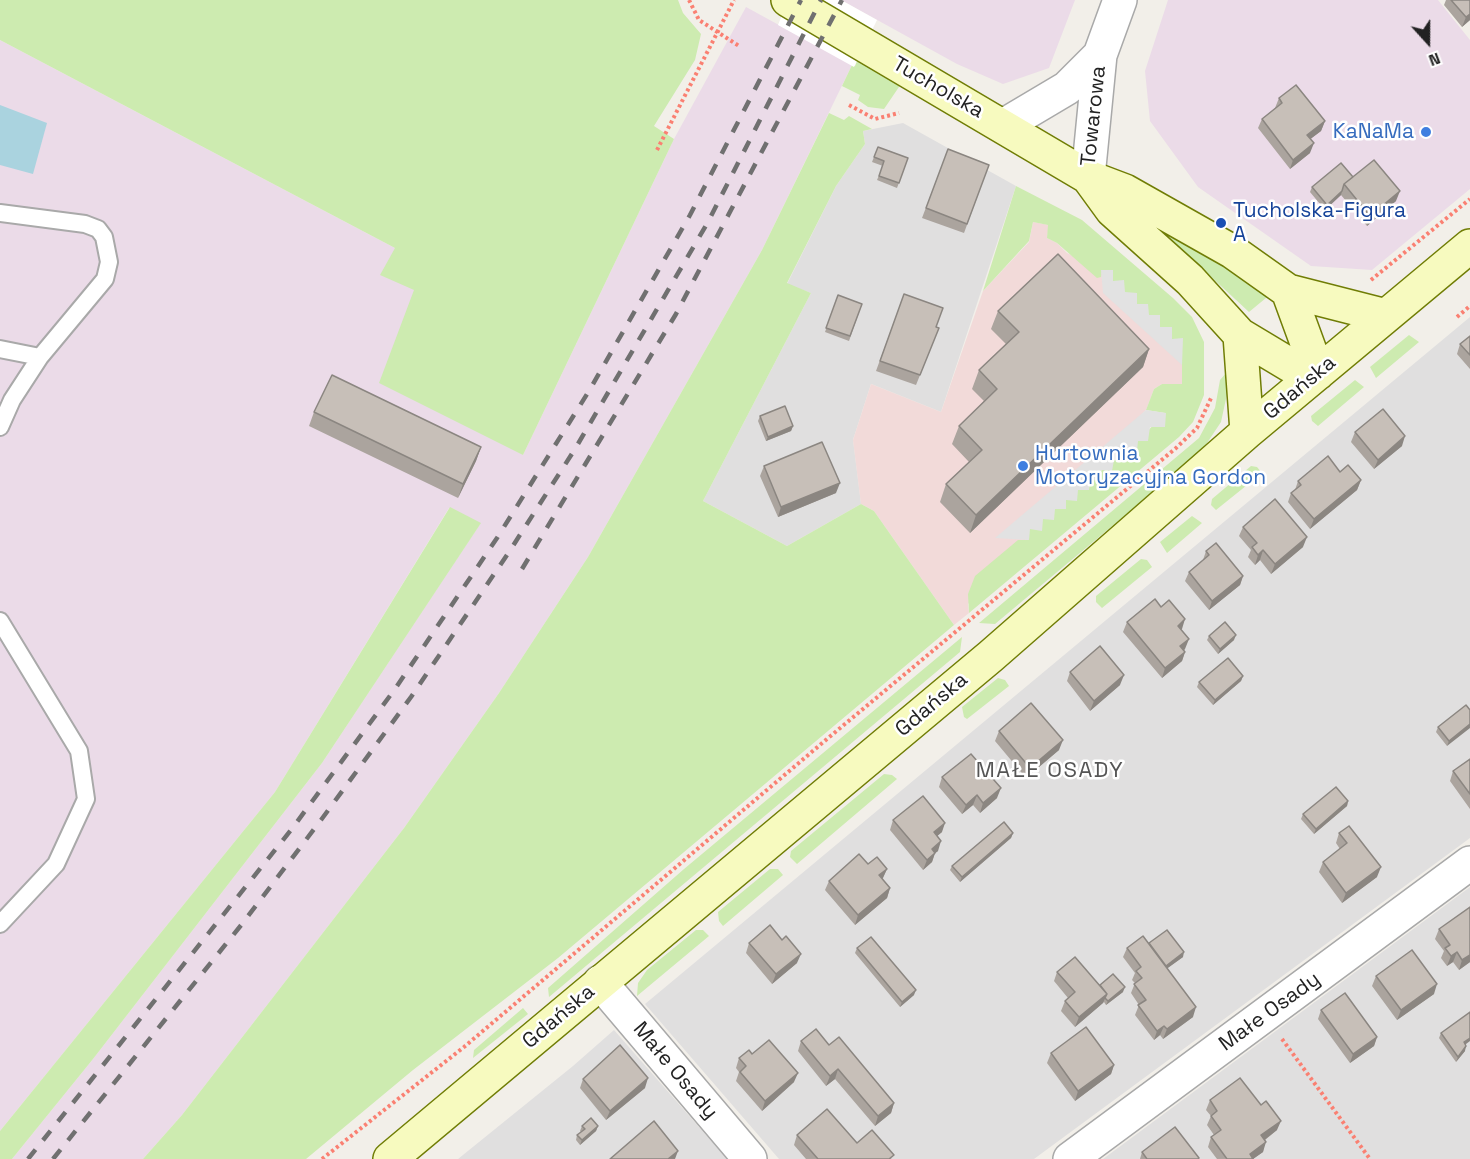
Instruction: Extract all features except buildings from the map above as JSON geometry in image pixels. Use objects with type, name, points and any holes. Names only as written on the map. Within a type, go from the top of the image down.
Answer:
[{"type":"main road","name":"Tucholska","points":[[788,0],[1088,177],[1125,191],[1233,252],[1288,291],[1386,316]]},
{"type":"main road","name":"Tucholska","points":[[1088,177],[1112,210],[1190,280],[1240,335],[1290,364],[1318,373]]},
{"type":"main road","name":"Gdańska","points":[[390,1159],[991,656],[1247,432],[1470,246]]},
{"type":"main road","points":[[1288,291],[1318,373]]},
{"type":"main road","points":[[1240,335],[1247,432]]},
{"type":"street","name":"Towarowa","points":[[1088,177],[1100,55],[1120,0]]},
{"type":"street","name":"Towarowa","points":[[1003,126],[1067,88],[1100,55]]},
{"type":"street","name":"Małe Osady","points":[[1070,1159],[1470,863]]},
{"type":"street","name":"Małe Osady","points":[[600,982],[750,1159]]},
{"type":"lane","points":[[0,213],[84,224],[98,229],[104,237],[109,262],[105,279],[40,357],[12,400],[0,427]]},
{"type":"lane","points":[[0,349],[40,357]]},
{"type":"lane","points":[[0,621],[79,752],[86,799],[56,864],[0,924]]},
{"type":"path","points":[[688,0],[699,20],[739,46]]},
{"type":"path","points":[[657,150],[734,0]]},
{"type":"path","points":[[849,105],[875,119],[899,113]]},
{"type":"path","points":[[1360,283],[1370,280],[1470,199]]},
{"type":"path","points":[[1457,316],[1470,306]]},
{"type":"path","points":[[322,1159],[464,1047],[827,739],[1176,448],[1197,428],[1212,396],[1213,386]]},
{"type":"path","points":[[1280,1035],[1370,1159]]},
{"type":"shaded area","points":[[841,0],[1075,0],[1049,68],[1003,84],[957,64]]},
{"type":"shaded area","points":[[1168,0],[1438,0],[1470,40],[1470,189],[1372,270],[1311,266],[1198,187],[1150,121],[1145,71]]},
{"type":"shaded area","points":[[746,7],[852,65],[762,250],[588,557],[499,693],[404,828],[182,1115],[143,1159],[12,1159],[93,1059],[322,763],[480,524],[449,508],[275,792],[0,1131],[0,40],[395,248],[414,290],[523,455],[674,139]]},
{"type":"shaded area","points":[[903,123],[1016,186],[941,412],[871,384],[853,440],[861,504],[787,546],[703,501],[811,293],[787,284],[836,186],[865,144],[863,131]]},
{"type":"shaded area","points":[[1033,222],[1049,225],[1047,238],[1057,243],[1067,253],[1124,280],[1183,338],[1182,384],[1162,384],[1154,389],[1146,410],[968,604],[969,613],[954,625],[874,511],[861,504],[853,440],[871,384],[941,412],[983,291],[1029,242]]},
{"type":"shaded area","points":[[1101,270],[1113,270],[1113,281],[1124,280],[1125,292],[1137,293],[1137,304],[1148,304],[1149,315],[1160,315],[1160,327],[1172,327],[1172,339],[1183,338],[1182,365],[1103,293]]},
{"type":"shaded area","points":[[1470,317],[1470,838],[1034,1159],[779,1159],[645,1004]]},
{"type":"shaded area","points":[[1146,410],[1166,413],[1165,427],[1150,427],[1148,441],[1138,441],[1137,451],[1125,450],[1125,461],[1114,460],[1112,471],[1101,470],[1101,481],[1090,480],[1089,490],[1078,490],[1077,501],[1066,500],[1066,509],[1055,509],[1054,520],[1043,519],[1042,531],[1030,529],[1029,540],[995,538]]},
{"type":"shaded area","points":[[1470,887],[1470,1159],[1103,1159]]},
{"type":"shaded area","points":[[614,1030],[727,1159],[458,1159],[573,1066]]},
{"type":"green space","points":[[0,0],[678,0],[683,13],[701,34],[695,60],[654,126],[674,139],[523,455],[379,383],[414,290],[380,275],[395,248],[0,40]]},
{"type":"green space","points":[[857,61],[901,84],[884,109],[868,107],[858,100],[860,95],[842,86],[852,65],[855,66]]},
{"type":"green space","points":[[829,113],[844,120],[849,116],[872,129],[863,131],[865,144],[836,186],[787,283],[811,293],[703,501],[787,546],[861,504],[874,511],[954,625],[558,958],[413,1070],[306,1159],[143,1159],[182,1115],[404,828],[499,693],[588,557],[762,250]]},
{"type":"green space","points":[[1016,186],[1082,220],[1192,317],[1204,342],[1204,395],[1193,422],[1179,437],[969,613],[968,594],[975,576],[1018,540],[1028,540],[1029,529],[1138,441],[1165,413],[1146,410],[1154,389],[1162,384],[1182,384],[1182,339],[1172,339],[1102,270],[1101,277],[1097,278],[1057,243],[1047,238],[1048,225],[1033,222],[1029,241],[983,291]]},
{"type":"green space","points":[[1167,229],[1272,293],[1249,312],[1166,235]]},
{"type":"green space","points":[[1409,335],[1419,342],[1376,378],[1370,367]]},
{"type":"green space","points":[[1227,372],[1230,380],[1221,422],[1207,443],[1191,460],[995,624],[979,623],[1199,438],[1215,408],[1220,380]]},
{"type":"green space","points":[[1355,380],[1364,387],[1318,426],[1312,421],[1311,416]]},
{"type":"green space","points":[[1251,466],[1257,467],[1262,473],[1216,510],[1211,505],[1212,499]]},
{"type":"green space","points":[[450,507],[481,523],[322,763],[93,1059],[12,1159],[0,1159],[0,1131],[275,792]]},
{"type":"green space","points":[[1192,516],[1202,523],[1167,553],[1160,542]]},
{"type":"green space","points":[[1141,559],[1147,560],[1152,567],[1102,608],[1096,602],[1096,596]]},
{"type":"green space","points":[[962,637],[960,652],[549,997],[548,988],[684,869]]},
{"type":"green space","points":[[998,678],[1005,680],[1009,686],[967,719],[964,717],[962,707]]},
{"type":"green space","points":[[884,774],[892,775],[897,779],[797,864],[790,857],[791,851]]},
{"type":"green space","points":[[770,869],[778,869],[783,875],[723,926],[719,921],[718,912]]},
{"type":"green space","points":[[696,930],[703,930],[709,936],[637,996],[638,983],[647,970]]},
{"type":"green space","points":[[523,1008],[528,1014],[473,1058],[474,1050]]},
{"type":"water","points":[[0,105],[47,123],[33,174],[0,165]]},
{"type":"pier","points":[[788,0],[841,0],[877,20],[854,67],[778,25]]},
{"type":"railway","points":[[28,1159],[291,830],[395,689],[497,538],[589,391],[690,215],[801,0]]},
{"type":"railway","points":[[53,1159],[242,924],[321,820],[411,697],[509,552],[575,449],[708,222],[821,0]]},
{"type":"railway","points":[[522,569],[676,314],[842,0]]},
{"type":"place","name":"KaNaMa","points":[[1426,132]]},
{"type":"place","name":"Tucholska-Figura A","points":[[1221,223]]},
{"type":"place","name":"Hurtownia Motoryzacyjna Gordon","points":[[1023,466]]},
{"type":"district","name":"MAŁE OSADY","points":[[1050,771]]}]
